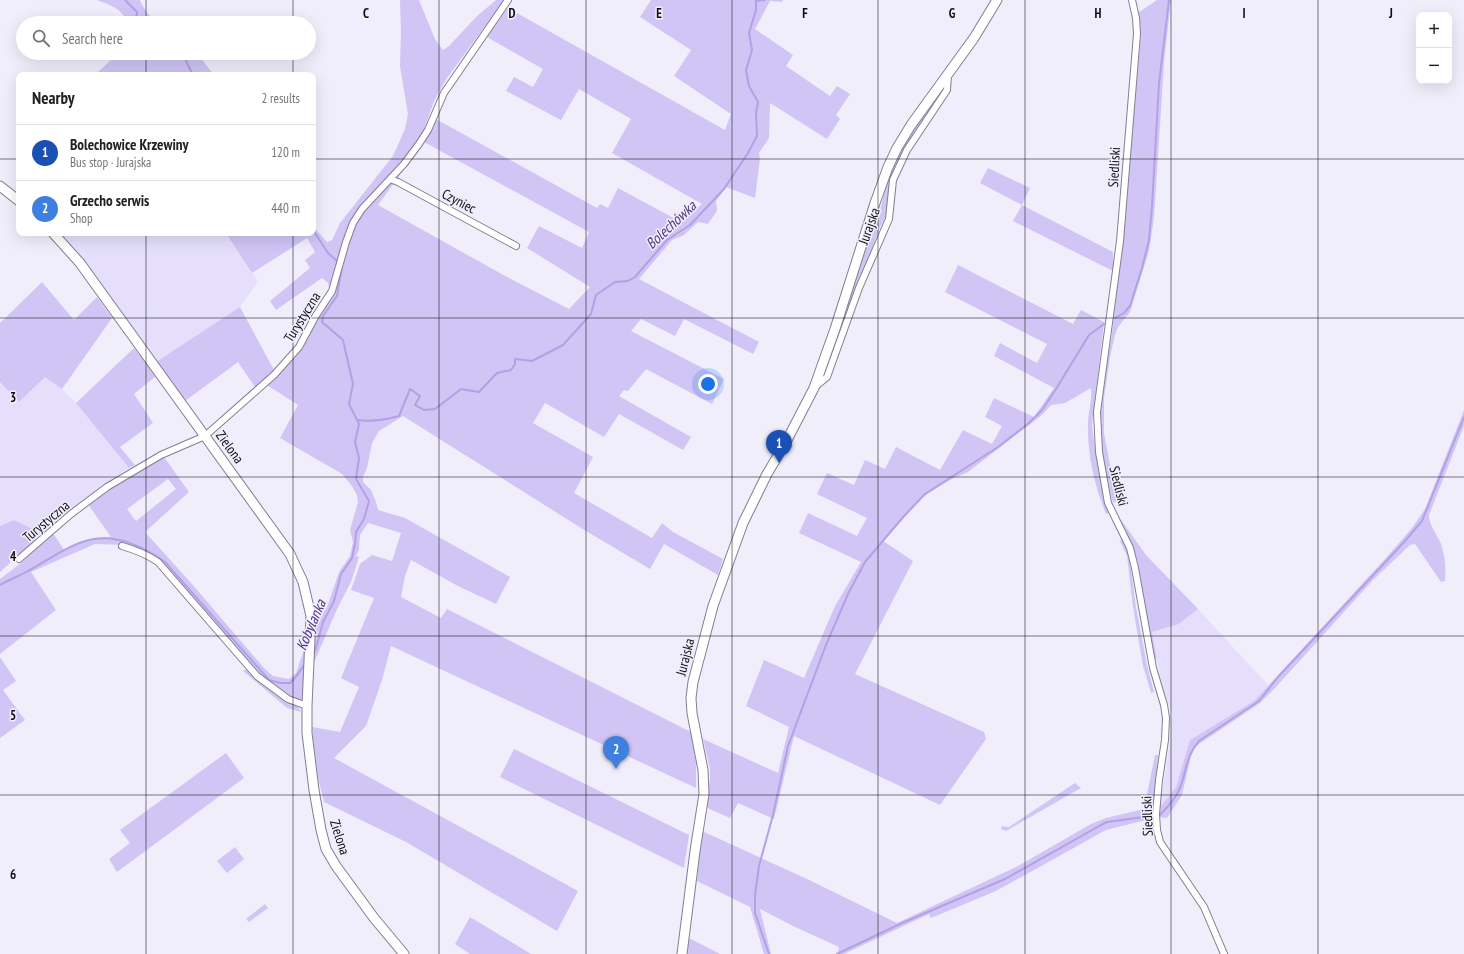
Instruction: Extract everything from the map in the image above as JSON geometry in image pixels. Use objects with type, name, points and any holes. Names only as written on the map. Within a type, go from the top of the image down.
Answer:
[{"type":"street","name":"Turystyczna","points":[[19,559],[71,514],[107,487],[162,455],[205,436],[274,375],[299,347],[315,317],[332,291],[353,223],[362,209],[404,164],[420,144],[428,130],[444,93],[508,0]]},
{"type":"street","name":"Jurajska","points":[[682,954],[704,794],[703,770],[692,713],[691,698],[693,682],[713,606],[738,536],[767,474],[786,442],[814,388],[836,329],[875,203],[888,167],[897,148],[911,125],[974,38],[998,0]]},
{"type":"street","name":"Siedliski","points":[[1132,0],[1136,18],[1137,34],[1127,140],[1120,241],[1097,412],[1098,452],[1108,503],[1130,548],[1153,668],[1164,705],[1166,718],[1165,740],[1156,814],[1157,830],[1160,842],[1204,908],[1224,954]]},
{"type":"street","name":"Jurajska","points":[[814,388],[827,376],[859,288],[889,219],[894,180],[907,150],[947,90],[948,75]]},
{"type":"street","name":"Czyniec","points":[[390,179],[516,246]]},
{"type":"street","points":[[0,186],[16,199]]},
{"type":"street","name":"Zielona","points":[[56,236],[80,263],[292,558],[303,582],[310,616],[307,706],[308,747],[321,830],[326,849],[336,866],[377,922],[404,954]]},
{"type":"street","points":[[122,546],[139,550],[158,562],[257,676],[288,699],[307,706]]},
{"type":"shaded area","points":[[97,0],[140,0],[143,7],[150,16],[124,16],[116,8]]},
{"type":"shaded area","points":[[400,0],[419,0],[435,39],[443,50],[449,46],[476,17],[496,0],[504,0],[447,78],[434,101],[423,132],[424,141],[433,121],[436,119],[597,208],[600,204],[608,208],[618,188],[681,222],[702,204],[612,153],[631,119],[579,89],[561,120],[506,91],[514,77],[533,87],[543,69],[487,37],[508,8],[725,130],[731,114],[674,76],[691,50],[640,17],[651,0],[783,0],[782,2],[770,1],[755,29],[793,55],[786,66],[830,96],[837,86],[850,94],[836,115],[840,119],[827,139],[770,103],[769,138],[759,153],[760,159],[755,198],[726,187],[716,201],[717,211],[708,224],[698,222],[684,235],[672,240],[639,279],[759,342],[753,354],[684,319],[675,336],[641,319],[631,331],[724,379],[712,404],[646,369],[628,391],[624,390],[619,396],[691,437],[683,450],[619,414],[604,437],[545,403],[533,423],[593,457],[574,493],[652,538],[662,523],[673,532],[723,559],[718,575],[664,544],[650,569],[581,528],[403,416],[379,431],[372,443],[363,482],[371,490],[378,510],[405,518],[510,577],[496,604],[458,586],[411,560],[405,576],[401,597],[441,618],[447,609],[691,732],[696,764],[696,788],[391,646],[382,680],[366,726],[334,758],[578,891],[557,931],[406,842],[324,802],[317,774],[312,727],[340,732],[359,687],[341,678],[374,598],[351,590],[360,564],[372,555],[392,561],[401,533],[368,523],[360,535],[359,550],[356,556],[359,557],[351,582],[312,665],[315,625],[327,607],[339,572],[350,556],[353,542],[350,530],[358,502],[357,495],[342,474],[280,438],[298,405],[267,385],[302,349],[324,305],[335,290],[330,288],[328,283],[322,278],[276,310],[270,301],[310,268],[305,260],[315,252],[307,238],[252,273],[228,236],[316,236],[316,229],[327,242],[332,240],[340,223],[393,156],[405,129],[408,114],[400,66]],"holes":[[[424,142],[589,232],[582,248],[539,226],[527,248],[590,287],[569,309],[507,277],[378,205]]]},
{"type":"shaded area","points":[[1157,0],[1171,0],[1164,63],[1154,218],[1149,251],[1130,312],[1118,327],[1115,335],[1104,398],[1104,433],[1117,501],[1113,503],[1099,438],[1099,413],[1112,334],[1122,246],[1141,34],[1138,13]]},
{"type":"shaded area","points":[[111,60],[202,60],[212,72],[98,72]]},
{"type":"shaded area","points":[[942,89],[941,94],[902,157],[892,180],[886,215],[880,227],[824,376],[820,378],[868,239],[879,215],[890,167],[912,126]]},
{"type":"shaded area","points":[[988,168],[1030,188],[1022,205],[980,183]]},
{"type":"shaded area","points":[[1022,205],[1113,252],[1113,271],[1013,221]]},
{"type":"shaded area","points":[[64,236],[227,236],[258,281],[240,307],[156,362]]},
{"type":"shaded area","points":[[958,265],[1073,324],[1081,310],[1104,322],[1092,425],[1099,469],[1110,512],[1106,514],[1095,480],[1090,457],[1088,421],[1091,388],[1065,403],[1051,405],[1042,415],[968,472],[950,480],[924,496],[883,541],[913,561],[855,674],[984,732],[986,739],[940,805],[794,736],[774,819],[738,803],[730,818],[705,807],[710,780],[710,769],[703,739],[778,773],[789,727],[746,706],[764,660],[804,678],[835,606],[861,562],[799,533],[808,513],[857,536],[867,518],[817,494],[827,473],[854,485],[865,460],[885,469],[896,447],[940,470],[963,430],[992,444],[1002,426],[985,417],[994,398],[1034,417],[1054,388],[994,356],[1000,343],[1037,363],[1047,344],[945,292]]},
{"type":"shaded area","points":[[42,282],[74,320],[97,297],[112,318],[62,389],[45,377],[19,402],[0,382],[0,323]]},
{"type":"shaded area","points":[[240,307],[274,370],[255,387],[238,362],[185,401],[156,362]]},
{"type":"shaded area","points":[[134,348],[156,376],[134,394],[153,423],[120,447],[135,465],[129,468],[76,403]]},
{"type":"shaded area","points":[[45,376],[62,389],[76,403],[129,468],[98,489],[41,533],[14,520],[0,526],[0,382],[19,402]]},
{"type":"shaded area","points":[[1464,410],[1464,426],[1429,515],[1429,519],[1442,549],[1445,562],[1445,581],[1441,582],[1415,544],[1410,545],[1373,580],[1260,703],[1196,746],[1191,756],[1182,795],[1167,818],[1158,817],[1106,830],[996,891],[931,918],[929,914],[844,954],[835,954],[838,952],[839,947],[760,909],[771,954],[764,954],[750,907],[697,881],[702,831],[805,878],[897,923],[1018,866],[1091,824],[1106,818],[1144,809],[1155,755],[1158,755],[1154,803],[1162,805],[1176,787],[1190,740],[1254,701],[1412,528],[1425,509]]},
{"type":"shaded area","points":[[164,457],[189,492],[145,532],[264,668],[273,676],[289,679],[296,673],[305,647],[304,699],[296,701],[264,681],[160,561],[125,545],[95,544],[31,572],[56,610],[0,654],[0,579],[21,563],[53,533],[64,550],[87,540],[111,537],[87,503],[107,489]],"holes":[[[168,479],[176,489],[136,521],[127,509]]]},
{"type":"shaded area","points":[[14,520],[41,533],[21,554],[16,554],[10,560],[10,563],[0,572],[0,526]]},
{"type":"shaded area","points":[[1121,520],[1146,555],[1198,609],[1179,624],[1152,632],[1157,659],[1153,660],[1138,563],[1129,540],[1119,521]]},
{"type":"shaded area","points":[[1122,539],[1129,555],[1136,607],[1147,665],[1154,692],[1151,693],[1143,666],[1133,607],[1127,556],[1120,541]]},
{"type":"shaded area","points":[[1198,609],[1268,685],[1254,701],[1190,740],[1176,787],[1162,805],[1160,804],[1170,741],[1172,714],[1161,681],[1152,632],[1179,624]]},
{"type":"shaded area","points":[[0,657],[16,681],[3,690],[25,720],[0,738]]},
{"type":"shaded area","points":[[246,669],[261,683],[298,707],[301,712],[287,708],[243,671]]},
{"type":"shaded area","points":[[514,749],[689,835],[684,868],[500,777]]},
{"type":"shaded area","points":[[226,753],[244,778],[117,872],[109,859],[130,843],[120,830]]},
{"type":"shaded area","points":[[1075,783],[1081,788],[1006,831],[1001,829],[1002,826],[1009,827]]},
{"type":"shaded area","points":[[235,847],[244,859],[227,873],[217,861]]},
{"type":"shaded area","points":[[265,904],[268,908],[249,922],[246,919]]},
{"type":"shaded area","points":[[470,917],[531,954],[470,954],[455,944]]},
{"type":"shaded area","points":[[689,938],[720,954],[687,954]]},
{"type":"waterway","name":"Kobylanka","points":[[125,0],[137,12],[137,16]]},
{"type":"waterway","name":"Bolechówka","points":[[357,420],[379,420],[399,416],[410,389],[420,396],[415,405],[424,410],[435,409],[461,389],[479,392],[497,373],[511,370],[515,364],[515,359],[532,361],[563,345],[591,314],[596,295],[615,282],[628,281],[635,277],[667,240],[690,225],[724,189],[748,153],[757,136],[756,113],[758,102],[749,86],[746,70],[752,50],[749,33],[756,10],[756,0]]},
{"type":"waterway","points":[[756,1],[765,0]]},
{"type":"waterway","points":[[1115,318],[1124,313],[1130,306],[1149,240],[1159,83],[1169,0]]},
{"type":"waterway","name":"Kobylanka","points":[[186,60],[192,72]]},
{"type":"waterway","name":"Kobylanka","points":[[316,235],[328,253],[337,261]]},
{"type":"waterway","name":"Kobylanka","points":[[313,655],[323,622],[334,601],[341,574],[352,558],[356,532],[364,519],[369,501],[356,479],[359,458],[355,442],[359,424],[349,404],[353,384],[343,340],[322,322],[323,316],[337,296],[342,267]]},
{"type":"waterway","points":[[769,954],[755,913],[755,895],[759,866],[773,815],[788,746],[826,645],[848,594],[865,562],[925,494],[998,447],[1029,423],[1042,410],[1089,335],[1104,324]]},
{"type":"waterway","points":[[1160,815],[1177,794],[1191,753],[1199,741],[1259,701],[1278,677],[1422,521],[1464,417]]},
{"type":"waterway","name":"Kobylanka","points":[[0,585],[36,567],[60,552],[85,541],[104,538],[123,541],[141,548],[165,562],[269,680],[280,683],[290,683],[306,663]]},
{"type":"waterway","points":[[837,954],[902,923],[1005,879],[1107,822],[1151,816]]},
{"type":"place","name":"Bolechowice Krzewiny","points":[[779,463]]},
{"type":"place","name":"Grzecho serwis","points":[[616,769]]}]
